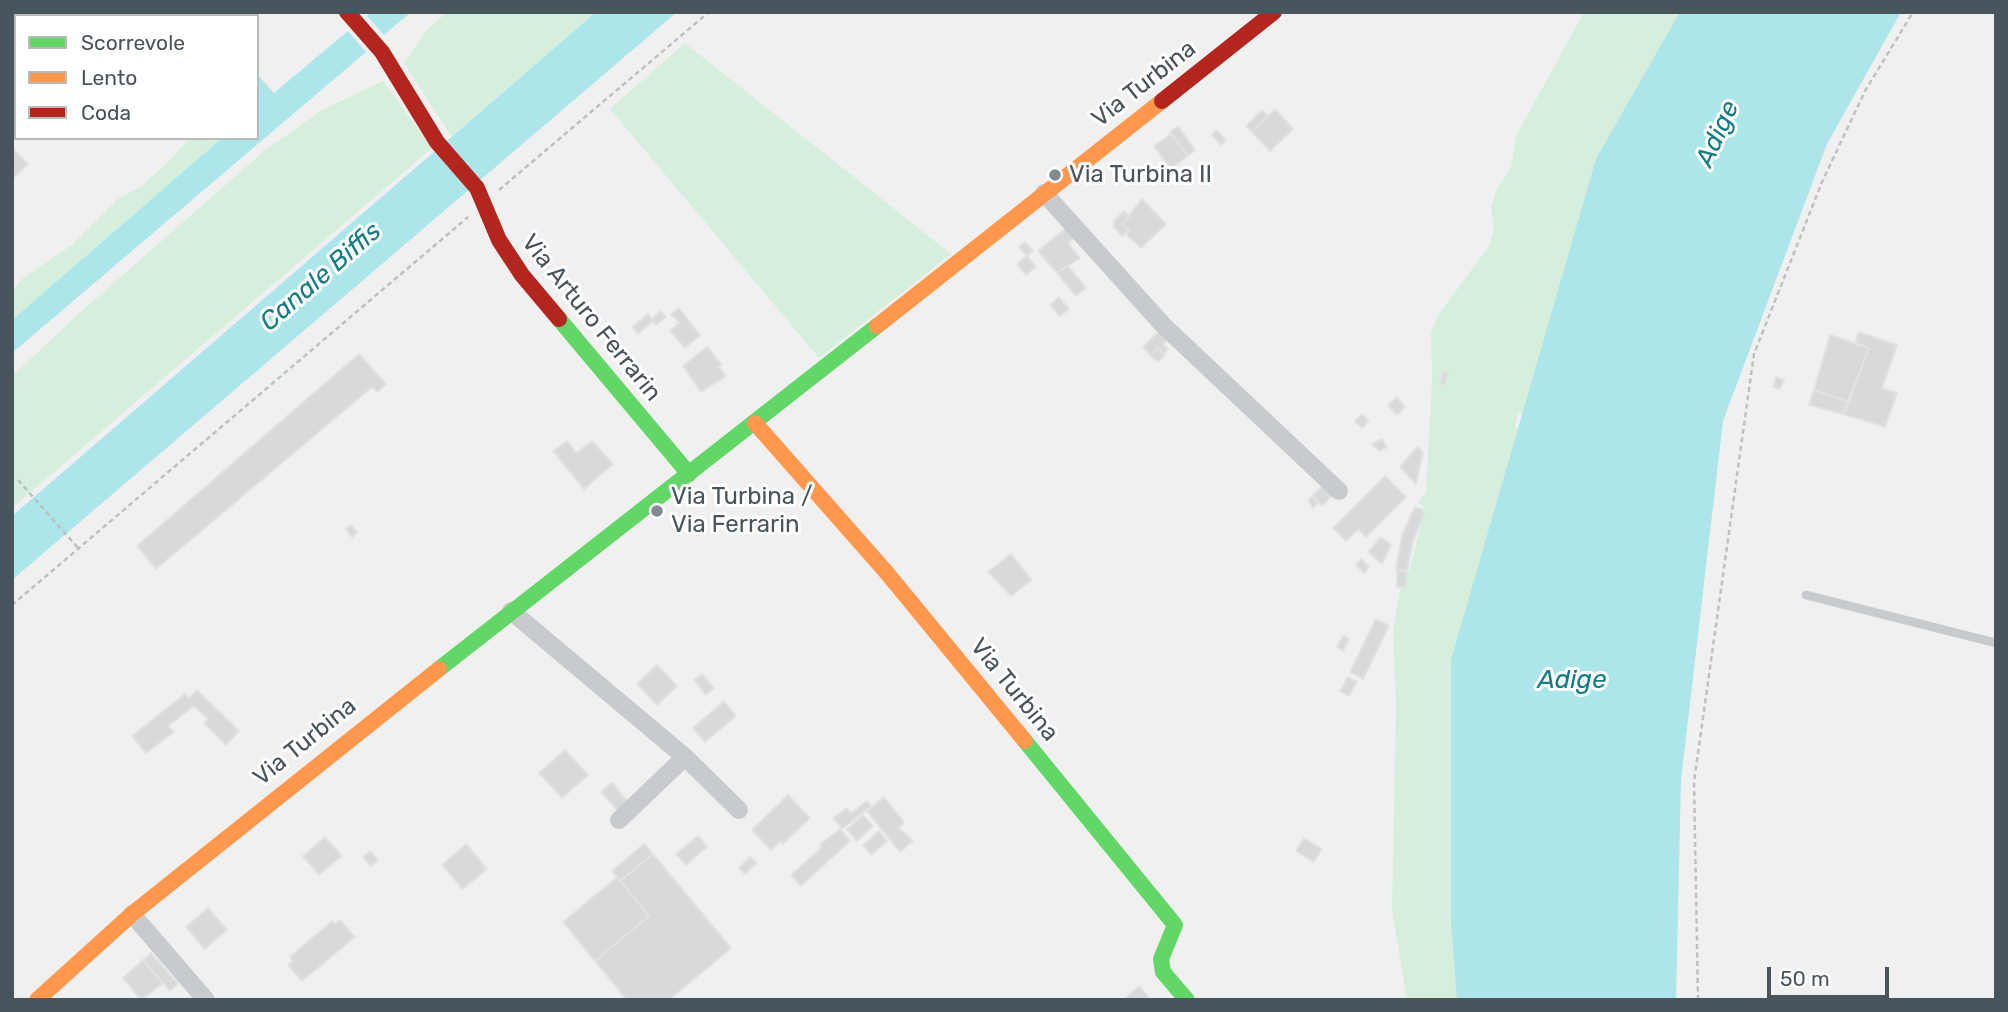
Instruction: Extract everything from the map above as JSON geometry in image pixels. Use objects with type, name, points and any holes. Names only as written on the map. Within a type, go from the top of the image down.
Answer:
[{"type":"street","name":"Via Arturo Ferrarin","points":[[347,12],[382,52],[437,142],[480,194],[499,240],[522,275],[689,474]]},
{"type":"street","name":"Via Turbina","points":[[37,1000],[132,915],[511,611],[755,423],[1274,12]]},
{"type":"street","points":[[1044,194],[1164,326],[1339,491]]},
{"type":"street","name":"Via Turbina","points":[[755,423],[887,573],[1175,925],[1161,959],[1163,972],[1187,1000]]},
{"type":"street","points":[[511,611],[685,757],[740,810]]},
{"type":"street","points":[[619,820],[685,757]]},
{"type":"street","points":[[132,915],[206,1000]]},
{"type":"lane","points":[[1806,596],[1996,643]]},
{"type":"path","points":[[12,605],[464,222],[480,194],[510,184],[709,12]]},
{"type":"path","points":[[1698,1000],[1694,782],[1754,354],[1827,171],[1865,91],[1913,12]]},
{"type":"path","points":[[18,480],[79,549]]},
{"type":"green space","points":[[447,12],[596,12],[451,136],[404,63],[426,31]]},
{"type":"green space","points":[[1584,12],[1692,12],[1551,407],[1518,414],[1515,428],[1532,433],[1506,1000],[1407,1000],[1392,911],[1396,705],[1393,631],[1402,579],[1410,569],[1425,508],[1418,502],[1426,493],[1432,378],[1431,332],[1438,315],[1490,245],[1494,228],[1491,208],[1496,191],[1511,168],[1516,136]]},
{"type":"green space","points":[[685,43],[951,254],[819,358],[610,109]]},
{"type":"green space","points":[[383,81],[432,148],[12,508],[12,376],[263,152],[322,110]]},
{"type":"green space","points":[[188,140],[220,140],[12,320],[12,292],[22,279],[73,244],[119,198],[142,186]]},
{"type":"water","points":[[371,12],[411,12],[384,35],[367,16]]},
{"type":"water","name":"Canale Biffis","points":[[596,12],[677,12],[12,580],[12,516]]},
{"type":"water","name":"Adige","points":[[1680,12],[1901,12],[1827,144],[1723,421],[1681,780],[1676,1000],[1457,1000],[1451,922],[1451,660],[1596,159]]},
{"type":"water","points":[[348,31],[366,52],[12,353],[12,320],[220,140],[259,140],[259,76],[274,93]]},
{"type":"building","points":[[12,32],[14,77],[12,75]]},
{"type":"building","points":[[1275,109],[1293,129],[1270,151],[1252,132]]},
{"type":"building","points":[[1262,110],[1268,116],[1252,132],[1246,126]]},
{"type":"building","points":[[1178,126],[1195,150],[1188,156],[1170,132]]},
{"type":"building","points":[[1216,130],[1226,140],[1221,145],[1212,135]]},
{"type":"building","points":[[1171,134],[1188,156],[1170,169],[1154,146]]},
{"type":"building","points":[[12,148],[28,164],[12,179]]},
{"type":"building","points":[[1142,199],[1166,224],[1141,248],[1127,235],[1129,230],[1122,224]]},
{"type":"building","points":[[1124,211],[1130,216],[1122,224],[1129,230],[1122,236],[1114,227],[1114,221]]},
{"type":"building","points":[[1066,228],[1074,238],[1068,243],[1080,258],[1057,273],[1038,251]]},
{"type":"building","points":[[1025,242],[1033,251],[1027,256],[1019,247]]},
{"type":"building","points":[[1027,256],[1036,267],[1026,275],[1017,264]]},
{"type":"building","points":[[1067,265],[1086,288],[1076,296],[1057,273]]},
{"type":"building","points":[[1059,297],[1069,309],[1060,316],[1050,305]]},
{"type":"building","points":[[679,308],[700,335],[685,348],[670,331],[679,323],[671,314]]},
{"type":"building","points":[[661,311],[666,317],[656,325],[653,321],[638,334],[632,327],[648,314],[652,319]]},
{"type":"building","points":[[1161,329],[1170,337],[1163,344],[1168,349],[1164,354],[1158,348],[1151,356],[1143,347]]},
{"type":"building","points":[[1859,332],[1897,345],[1882,388],[1897,393],[1885,427],[1843,414],[1869,348],[1855,343]]},
{"type":"building","points":[[1830,335],[1869,348],[1849,402],[1814,390]]},
{"type":"building","points":[[707,347],[722,365],[719,367],[726,376],[701,392],[683,366]]},
{"type":"building","points":[[1158,348],[1165,355],[1158,362],[1151,356]]},
{"type":"building","points":[[359,354],[386,384],[377,392],[372,387],[156,569],[137,546]]},
{"type":"building","points":[[1443,371],[1448,372],[1445,385],[1440,384]]},
{"type":"building","points":[[1776,377],[1784,380],[1780,389],[1773,387]]},
{"type":"building","points":[[1814,390],[1849,402],[1843,414],[1809,405]]},
{"type":"building","points":[[1397,397],[1405,407],[1397,415],[1388,405]]},
{"type":"building","points":[[1362,414],[1369,421],[1362,428],[1355,421]]},
{"type":"building","points":[[1382,439],[1387,447],[1380,451],[1372,444]]},
{"type":"building","points":[[567,441],[576,453],[592,441],[613,464],[584,489],[553,451]]},
{"type":"building","points":[[1417,447],[1423,452],[1416,484],[1400,467]]},
{"type":"building","points":[[1385,476],[1406,497],[1366,537],[1358,529],[1346,541],[1333,528]]},
{"type":"building","points":[[1326,483],[1335,492],[1322,506],[1312,496]]},
{"type":"building","points":[[1312,496],[1318,503],[1313,508],[1308,501]]},
{"type":"building","points":[[1415,507],[1423,510],[1424,515],[1413,541],[1407,571],[1396,570],[1402,535]]},
{"type":"building","points":[[351,525],[357,532],[352,537],[346,529]]},
{"type":"building","points":[[1381,537],[1391,545],[1382,564],[1368,552]]},
{"type":"building","points":[[1011,554],[1032,580],[1011,596],[988,572]]},
{"type":"building","points":[[1361,559],[1369,567],[1364,573],[1356,565]]},
{"type":"building","points":[[1397,570],[1407,571],[1406,587],[1397,587]]},
{"type":"building","points":[[1376,619],[1389,626],[1363,679],[1350,672]]},
{"type":"building","points":[[1343,636],[1349,639],[1343,651],[1337,647]]},
{"type":"building","points":[[657,665],[677,686],[657,705],[637,684]]},
{"type":"building","points":[[702,674],[714,688],[706,695],[694,680]]},
{"type":"building","points":[[1348,677],[1357,682],[1349,696],[1340,691]]},
{"type":"building","points":[[197,690],[239,731],[226,745],[204,723],[208,719],[194,706],[168,726],[174,732],[146,753],[132,736],[185,694],[189,698]]},
{"type":"building","points":[[724,701],[736,716],[705,742],[693,728]]},
{"type":"building","points":[[565,750],[588,775],[562,798],[539,773]]},
{"type":"building","points":[[612,783],[630,804],[620,813],[601,792]]},
{"type":"building","points":[[788,795],[810,818],[783,844],[781,841],[771,850],[752,830]]},
{"type":"building","points":[[884,797],[904,822],[899,828],[913,841],[900,852],[867,811]]},
{"type":"building","points":[[867,801],[871,806],[842,829],[833,818],[847,808],[851,813]]},
{"type":"building","points":[[863,815],[873,826],[857,841],[847,829]]},
{"type":"building","points":[[840,829],[850,841],[801,886],[791,875],[822,847],[819,845]]},
{"type":"building","points":[[879,831],[887,841],[871,855],[863,845]]},
{"type":"building","points":[[698,836],[707,847],[686,865],[676,854]]},
{"type":"building","points":[[325,837],[342,856],[319,875],[303,856]]},
{"type":"building","points":[[1304,838],[1322,849],[1314,862],[1296,851]]},
{"type":"building","points":[[466,844],[487,869],[463,889],[442,865]]},
{"type":"building","points":[[644,844],[653,854],[620,881],[612,871]]},
{"type":"building","points":[[370,851],[378,860],[371,866],[363,857]]},
{"type":"building","points":[[653,854],[731,948],[669,1000],[627,1000],[595,961],[649,916],[620,881]]},
{"type":"building","points":[[750,857],[757,863],[745,874],[739,868]]},
{"type":"building","points":[[617,877],[649,916],[595,961],[563,922]]},
{"type":"building","points":[[208,908],[227,930],[205,949],[186,927]]},
{"type":"building","points":[[340,920],[355,937],[302,981],[288,965],[293,961],[290,957],[332,921],[335,924]]},
{"type":"building","points":[[151,953],[178,984],[170,991],[143,960]]},
{"type":"building","points":[[143,960],[163,983],[141,1000],[123,978]]},
{"type":"building","points":[[1139,986],[1151,1000],[1123,1000]]},
{"type":"traffic: fast","points":[[559,319],[689,474]]},
{"type":"traffic: fast","points":[[439,669],[877,326]]},
{"type":"traffic: fast","points":[[1025,741],[1175,925],[1161,959],[1163,972],[1187,1000]]},
{"type":"traffic: slow","points":[[877,326],[1162,101]]},
{"type":"traffic: slow","points":[[755,423],[887,573],[1025,741]]},
{"type":"traffic: slow","points":[[37,1000],[132,914],[439,669]]},
{"type":"traffic: jam","points":[[347,12],[382,52],[437,142],[477,188],[499,240],[522,275],[559,319]]},
{"type":"traffic: jam","points":[[1162,101],[1274,12]]},
{"type":"place","name":"Via Turbina II","points":[[1055,175]]},
{"type":"place","name":"Via Turbina / Via Ferrarin","points":[[657,511]]}]
